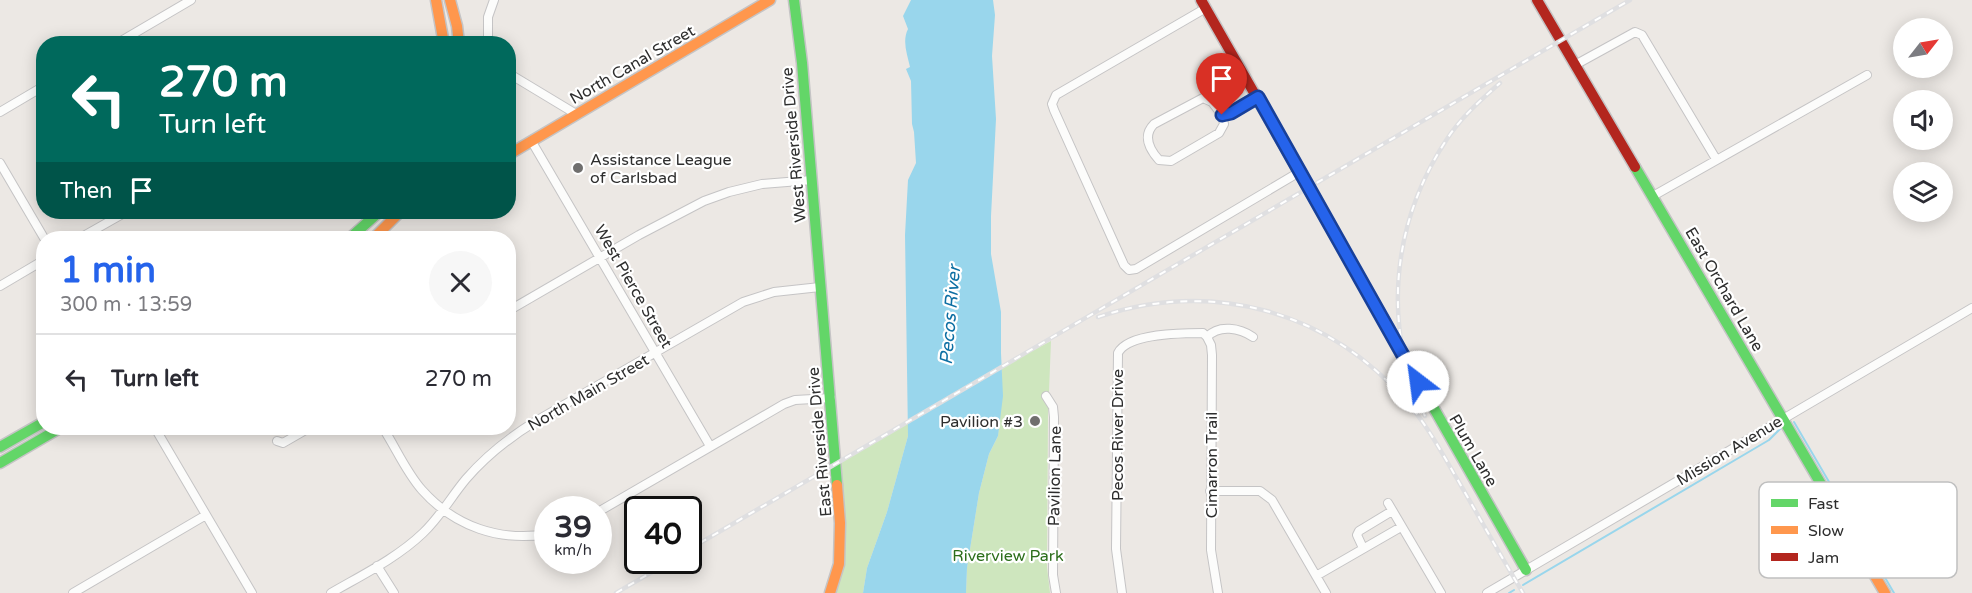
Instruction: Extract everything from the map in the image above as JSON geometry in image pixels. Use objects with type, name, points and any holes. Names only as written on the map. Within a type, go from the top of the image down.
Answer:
[{"type":"main road","points":[[436,0],[443,36]]},
{"type":"main road","points":[[450,0],[458,36]]},
{"type":"main road","name":"North Canal Street","points":[[516,151],[770,0]]},
{"type":"main road","name":"West Riverside Drive","points":[[794,0],[802,63],[820,287]]},
{"type":"main road","name":"East Orchard Lane","points":[[1537,0],[1820,482]]},
{"type":"main road","name":"Plum Lane","points":[[1204,4],[1526,570]]},
{"type":"main road","points":[[358,231],[371,219]]},
{"type":"main road","points":[[381,231],[393,219]]},
{"type":"main road","name":"East Riverside Drive","points":[[820,287],[840,523],[840,552],[830,593]]},
{"type":"main road","points":[[0,447],[36,427]]},
{"type":"main road","points":[[0,463],[48,435]]},
{"type":"main road","name":"East Orchard Lane","points":[[1876,578],[1885,593]]},
{"type":"street","points":[[130,36],[191,0]]},
{"type":"street","points":[[488,36],[488,17],[494,0]]},
{"type":"street","points":[[1204,4],[1056,95],[1054,99],[1054,110],[1124,265],[1130,270],[1136,269],[1301,171]]},
{"type":"street","points":[[1575,65],[1635,32],[1642,35],[1716,159]]},
{"type":"street","points":[[1653,196],[1867,75]]},
{"type":"street","points":[[516,78],[576,114]]},
{"type":"street","points":[[0,111],[36,91]]},
{"type":"street","points":[[1222,115],[1231,113],[1258,97]]},
{"type":"street","points":[[1199,99],[1208,99],[1222,115],[1224,124],[1219,133],[1171,161],[1159,160],[1149,144],[1147,132],[1154,124],[1199,99]]},
{"type":"street","name":"West Pierce Street","points":[[532,142],[710,446]]},
{"type":"street","points":[[0,163],[40,231]]},
{"type":"street","points":[[516,306],[676,214],[717,196],[762,184],[812,180]]},
{"type":"street","points":[[92,231],[114,219]]},
{"type":"street","points":[[0,286],[36,265]]},
{"type":"street","name":"North Main Street","points":[[516,435],[743,302],[774,292],[820,287]]},
{"type":"street","name":"Mission Avenue","points":[[1487,593],[1972,308]]},
{"type":"street","name":"Pecos River Drive","points":[[1122,593],[1116,549],[1118,352],[1126,343],[1153,337],[1203,333],[1207,337],[1212,332],[1226,329],[1245,331],[1253,337]]},
{"type":"street","name":"Cimarron Trail","points":[[1207,337],[1211,345],[1212,356],[1210,550],[1218,593]]},
{"type":"street","name":"Pavilion Lane","points":[[1046,396],[1053,407],[1054,417],[1053,575],[1056,593]]},
{"type":"street","points":[[612,504],[784,404],[795,400],[831,398]]},
{"type":"street","points":[[159,435],[252,593]]},
{"type":"street","points":[[277,441],[283,442],[296,435]]},
{"type":"street","points":[[387,435],[417,483],[443,510],[483,531],[515,537],[534,535]]},
{"type":"street","name":"North Main Street","points":[[331,593],[417,539],[466,480],[516,435]]},
{"type":"street","points":[[1210,491],[1260,491],[1267,495],[1326,593]]},
{"type":"street","points":[[1388,503],[1441,593]]},
{"type":"street","points":[[1363,548],[1358,540],[1359,531],[1392,511]]},
{"type":"street","points":[[73,593],[206,515]]},
{"type":"street","points":[[1316,576],[1401,527]]},
{"type":"street","points":[[377,566],[394,593]]},
{"type":"green space","name":"Riverview Park","points":[[1051,341],[1047,567],[1050,593],[966,593],[967,568],[979,493],[989,454],[998,436],[1002,367]]},
{"type":"green space","points":[[909,421],[908,436],[887,512],[867,568],[863,593],[830,593],[836,575],[836,464]]},
{"type":"water","name":"Pecos River","points":[[911,0],[993,0],[995,15],[992,56],[996,119],[991,254],[1001,312],[1003,396],[998,436],[989,454],[979,493],[967,568],[966,593],[863,593],[867,568],[887,512],[908,436],[905,235],[908,180],[916,163],[911,81],[906,69],[910,67],[905,43],[908,29],[903,16]]},
{"type":"waterway","points":[[1794,422],[1829,482]]},
{"type":"waterway","points":[[1523,585],[1769,440],[1780,429]]},
{"type":"waterway","points":[[1885,578],[1894,593]]},
{"type":"waterway","points":[[1509,593],[1514,590]]},
{"type":"railway","points":[[702,542],[1630,0]]},
{"type":"railway","points":[[1425,416],[1411,382],[1402,346],[1398,311],[1399,275],[1404,239],[1414,205],[1428,171],[1447,139],[1465,116],[1500,83]]},
{"type":"railway","points":[[1098,317],[1141,306],[1183,301],[1225,303],[1266,311],[1305,325],[1341,345],[1376,370],[1422,421],[1523,593]]},
{"type":"railway","points":[[616,593],[649,574]]},
{"type":"traffic: fast","points":[[794,0],[802,63],[837,485]]},
{"type":"traffic: fast","points":[[1635,167],[1820,482]]},
{"type":"traffic: fast","points":[[358,231],[371,219]]},
{"type":"traffic: fast","points":[[1329,224],[1526,570]]},
{"type":"traffic: fast","points":[[0,447],[36,427]]},
{"type":"traffic: fast","points":[[0,463],[48,435]]},
{"type":"traffic: slow","points":[[436,0],[443,36]]},
{"type":"traffic: slow","points":[[450,0],[458,36]]},
{"type":"traffic: slow","points":[[516,150],[770,0]]},
{"type":"traffic: slow","points":[[381,231],[393,219]]},
{"type":"traffic: slow","points":[[830,593],[839,564],[840,523],[837,485]]},
{"type":"traffic: slow","points":[[1876,578],[1885,593]]},
{"type":"traffic: jam","points":[[1201,0],[1329,224]]},
{"type":"traffic: jam","points":[[1537,0],[1635,167]]},
{"type":"place","name":"Assistance League of Carlsbad","points":[[578,168]]},
{"type":"place","name":"Pavilion #3","points":[[1035,421]]},
{"type":"route","points":[[1222,115],[1231,113],[1258,97],[1418,382]]}]
